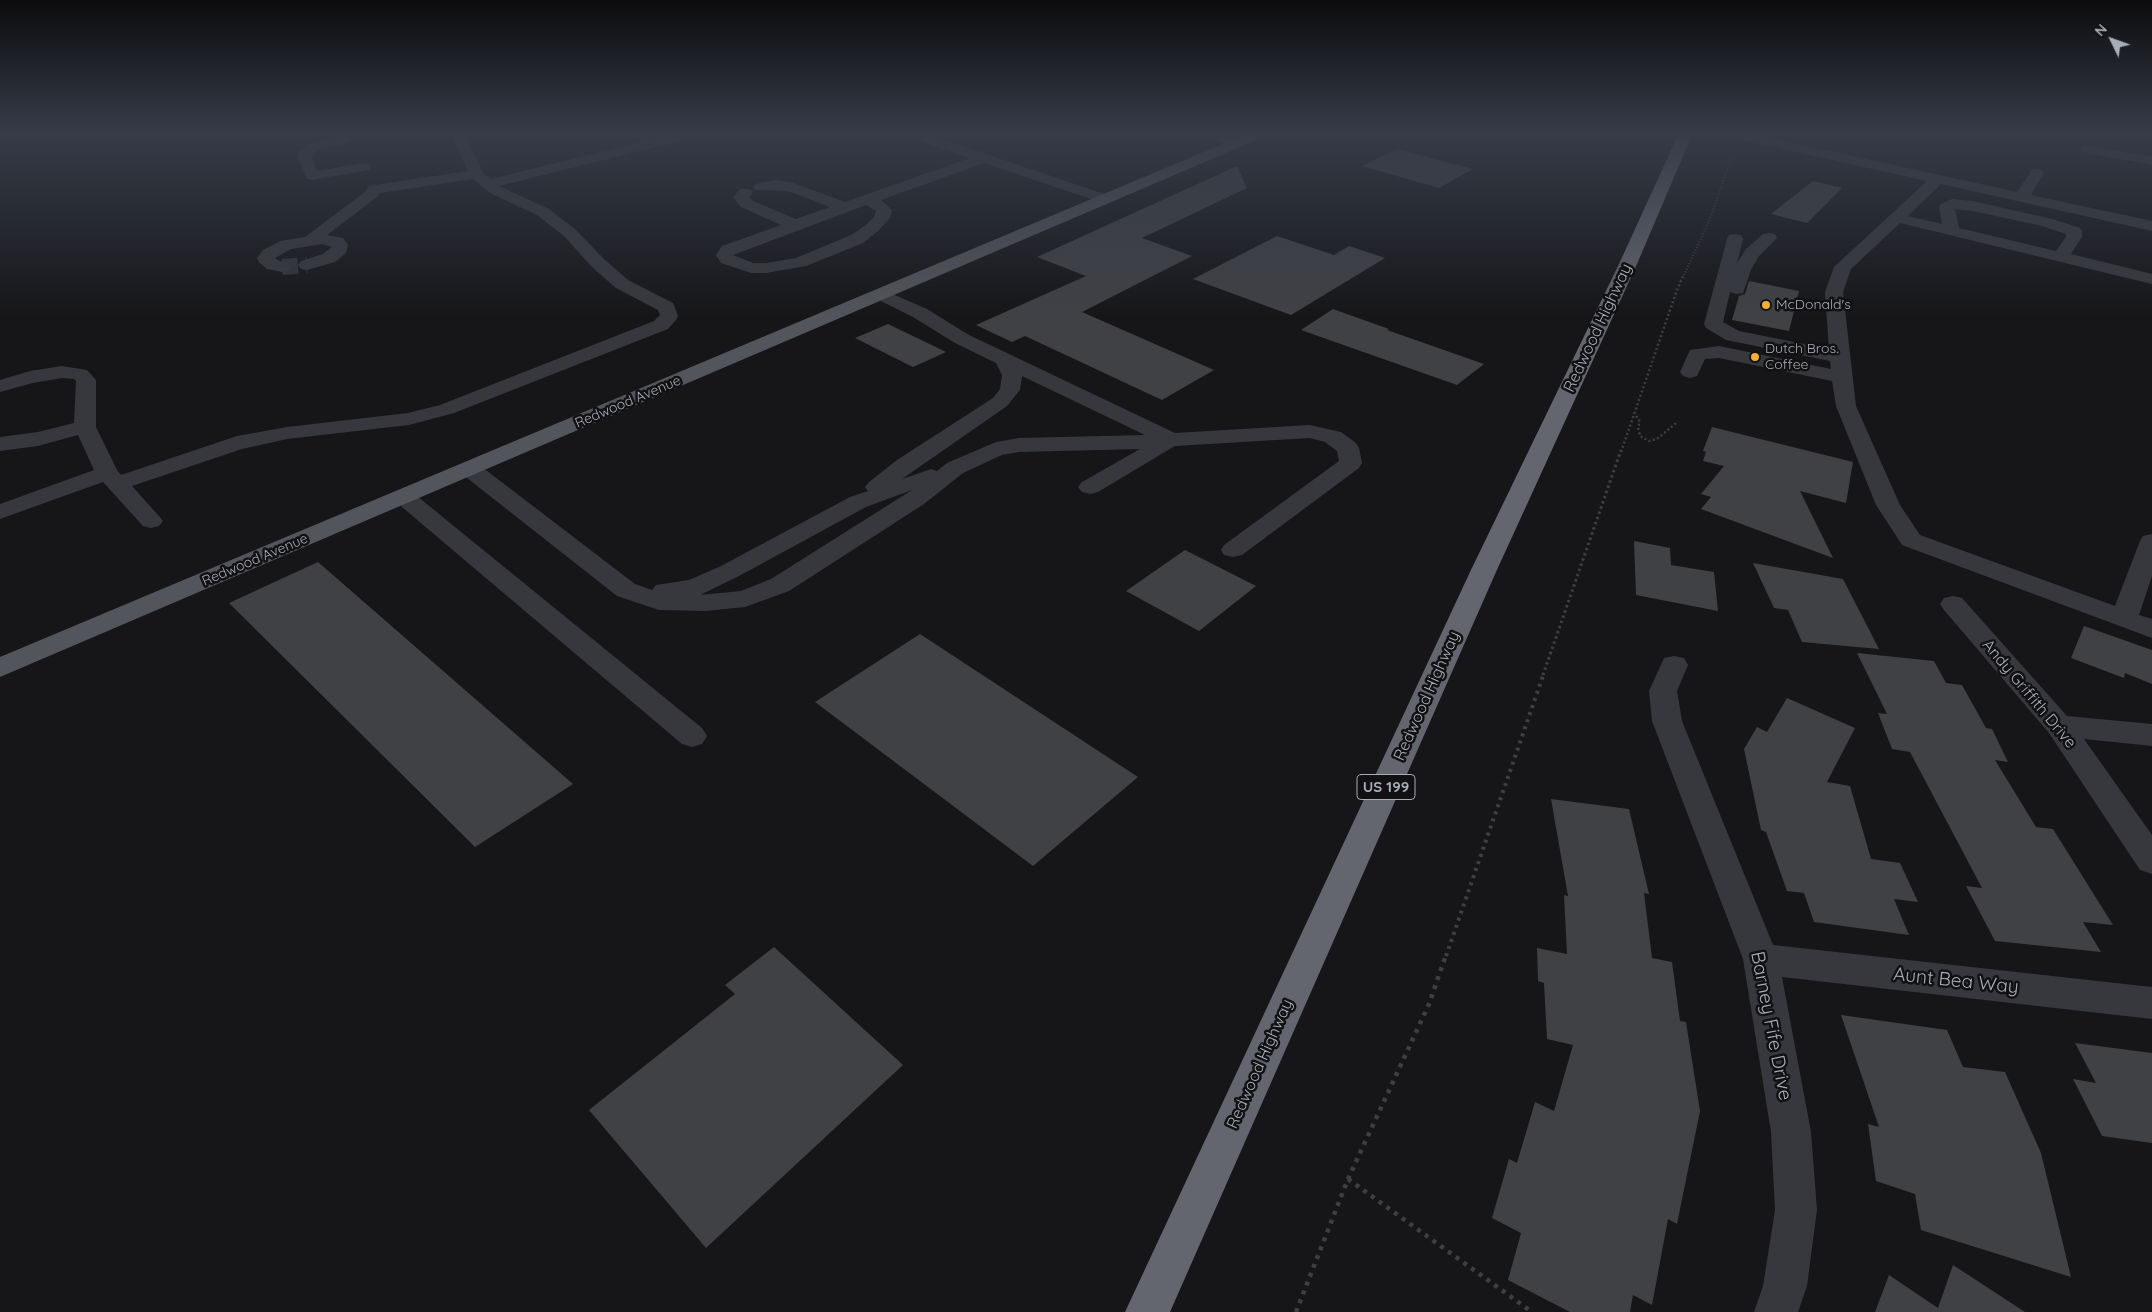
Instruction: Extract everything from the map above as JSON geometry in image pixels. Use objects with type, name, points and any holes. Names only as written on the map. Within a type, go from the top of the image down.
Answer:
[{"type":"highway","name":"Redwood Highway","points":[[1147,1312],[1475,590],[1658,196]]},
{"type":"main road","name":"Redwood Avenue","points":[[0,668],[1112,196]]},
{"type":"street","points":[[311,240],[369,196]]},
{"type":"street","points":[[0,512],[237,443],[287,433],[409,419],[447,409],[661,325],[669,316],[667,307],[622,284],[598,263],[570,233],[543,212],[509,196]]},
{"type":"street","points":[[742,196],[747,204],[796,225]]},
{"type":"street","points":[[816,196],[845,207]]},
{"type":"street","points":[[866,200],[878,204],[884,210],[882,218],[872,228],[857,239],[800,262],[766,268],[751,268],[737,264],[727,259],[724,255],[728,250],[845,207],[877,196]]},
{"type":"street","points":[[1097,196],[1105,199]]},
{"type":"street","points":[[1920,196],[1843,267],[1834,292],[1846,406],[1888,505],[1911,540],[2152,629]]},
{"type":"street","points":[[2013,196],[2152,226]]},
{"type":"street","points":[[1952,231],[1947,207],[1952,204],[1973,206],[2046,222],[2074,231],[2074,237],[2061,257]]},
{"type":"street","points":[[1898,218],[2152,279]]},
{"type":"street","points":[[1716,313],[1732,304],[1742,270],[1752,253],[1768,238]]},
{"type":"street","points":[[1736,239],[1713,324],[1733,336],[1841,367]]},
{"type":"street","points":[[282,267],[268,262],[266,258],[269,254],[286,245],[311,240],[337,242],[340,246],[340,249],[329,258],[307,265]]},
{"type":"street","points":[[881,294],[920,313],[962,339],[1171,440]]},
{"type":"street","points":[[1690,372],[1697,354],[1719,352],[1841,367]]},
{"type":"street","points":[[858,502],[906,465],[1000,402],[1010,390],[1012,375],[1004,359]]},
{"type":"street","points":[[0,386],[30,377],[62,372],[80,374],[86,380],[85,427],[112,479],[151,521]]},
{"type":"street","points":[[0,444],[38,439],[85,427]]},
{"type":"street","points":[[626,590],[657,592],[694,588],[730,571],[858,502],[955,468],[996,449],[1019,445],[1128,443],[1310,431],[1333,437],[1348,448],[1351,463],[1233,550]]},
{"type":"street","points":[[1090,487],[1171,440]]},
{"type":"street","points":[[470,469],[626,590],[659,602],[706,604],[745,599],[780,585],[916,499],[955,468]]},
{"type":"street","points":[[404,496],[692,736]]},
{"type":"street","points":[[2124,619],[2152,541]]},
{"type":"street","name":"Andy Griffith Drive","points":[[1953,604],[2060,726],[2152,861]]},
{"type":"street","name":"Barney Fife Drive","points":[[1674,665],[1664,691],[1667,721],[1761,959],[1791,1132],[1796,1210],[1785,1286],[1776,1312]]},
{"type":"street","points":[[2060,726],[2152,735]]},
{"type":"street","name":"Aunt Bea Way","points":[[1761,959],[2152,1002]]},
{"type":"path","points":[[1296,1312],[1348,1179],[1429,1004],[1677,290],[1719,196]]},
{"type":"path","points":[[1634,411],[1640,422],[1638,427],[1640,436],[1649,441],[1657,439],[1676,423]]},
{"type":"path","points":[[1348,1179],[1532,1312]]},
{"type":"building","points":[[1171,196],[1230,196],[1142,238],[1192,256],[1082,312],[1214,370],[1162,400],[1025,336],[1012,342],[976,325],[1086,276],[1037,257]]},
{"type":"building","points":[[1794,196],[1834,196],[1807,223],[1771,214]]},
{"type":"building","points":[[1277,236],[1334,255],[1349,246],[1385,258],[1291,315],[1193,279]]},
{"type":"building","points":[[1749,281],[1799,291],[1789,331],[1732,320],[1739,296],[1745,294]]},
{"type":"building","points":[[1333,309],[1484,364],[1457,385],[1301,330]]},
{"type":"building","points":[[888,324],[946,352],[913,367],[855,338]]},
{"type":"building","points":[[1712,427],[1853,462],[1846,503],[1800,491],[1833,558],[1701,509],[1711,497],[1701,494],[1724,466],[1703,461],[1706,452],[1703,451]]},
{"type":"building","points":[[1634,541],[1670,548],[1671,565],[1714,572],[1718,611],[1636,595]]},
{"type":"building","points":[[1185,550],[1256,586],[1199,631],[1126,591]]},
{"type":"building","points":[[318,562],[573,784],[475,847],[229,603]]},
{"type":"building","points":[[1753,563],[1843,579],[1879,649],[1802,642],[1788,610],[1774,608]]},
{"type":"building","points":[[2084,626],[2152,650],[2152,684],[2125,673],[2124,678],[2071,658]]},
{"type":"building","points":[[920,634],[1138,777],[1033,866],[815,702]]},
{"type":"building","points":[[1857,653],[1934,661],[1946,683],[1962,685],[1986,728],[1992,729],[2008,762],[1995,760],[2036,827],[2053,829],[2113,925],[2083,922],[2101,952],[1995,941],[1966,886],[1982,888],[1910,752],[1892,749],[1878,713],[1887,714]]},
{"type":"building","points":[[1787,698],[1855,728],[1827,782],[1850,786],[1871,859],[1900,863],[1918,902],[1894,899],[1909,935],[1814,922],[1804,893],[1787,891],[1766,832],[1761,830],[1744,749],[1757,727],[1767,732]]},
{"type":"building","points":[[1551,799],[1629,809],[1649,894],[1644,893],[1652,958],[1672,962],[1680,1021],[1686,1022],[1700,1111],[1677,1224],[1668,1219],[1652,1305],[1633,1295],[1630,1312],[1570,1312],[1508,1280],[1521,1233],[1492,1218],[1509,1159],[1517,1163],[1535,1102],[1554,1111],[1573,1045],[1547,1039],[1544,983],[1538,981],[1537,948],[1567,954],[1564,895],[1568,896]]},
{"type":"building","points":[[774,947],[903,1065],[706,1248],[589,1110],[735,994],[725,985]]},
{"type":"building","points":[[1841,1015],[1947,1030],[1963,1067],[2005,1072],[2041,1153],[2071,1277],[1921,1230],[1915,1194],[1876,1181],[1868,1124],[1879,1127]]},
{"type":"building","points":[[2075,1043],[2152,1053],[2152,1143],[2102,1136],[2073,1079],[2096,1083]]},
{"type":"building","points":[[1953,1265],[2025,1312],[1875,1312],[1889,1275],[1938,1308]]},
{"type":"tunnel","points":[[282,267],[307,265]]},
{"type":"place","name":"McDonald's","points":[[1766,305]]},
{"type":"place","name":"Dutch Bros. Coffee","points":[[1755,357]]}]
